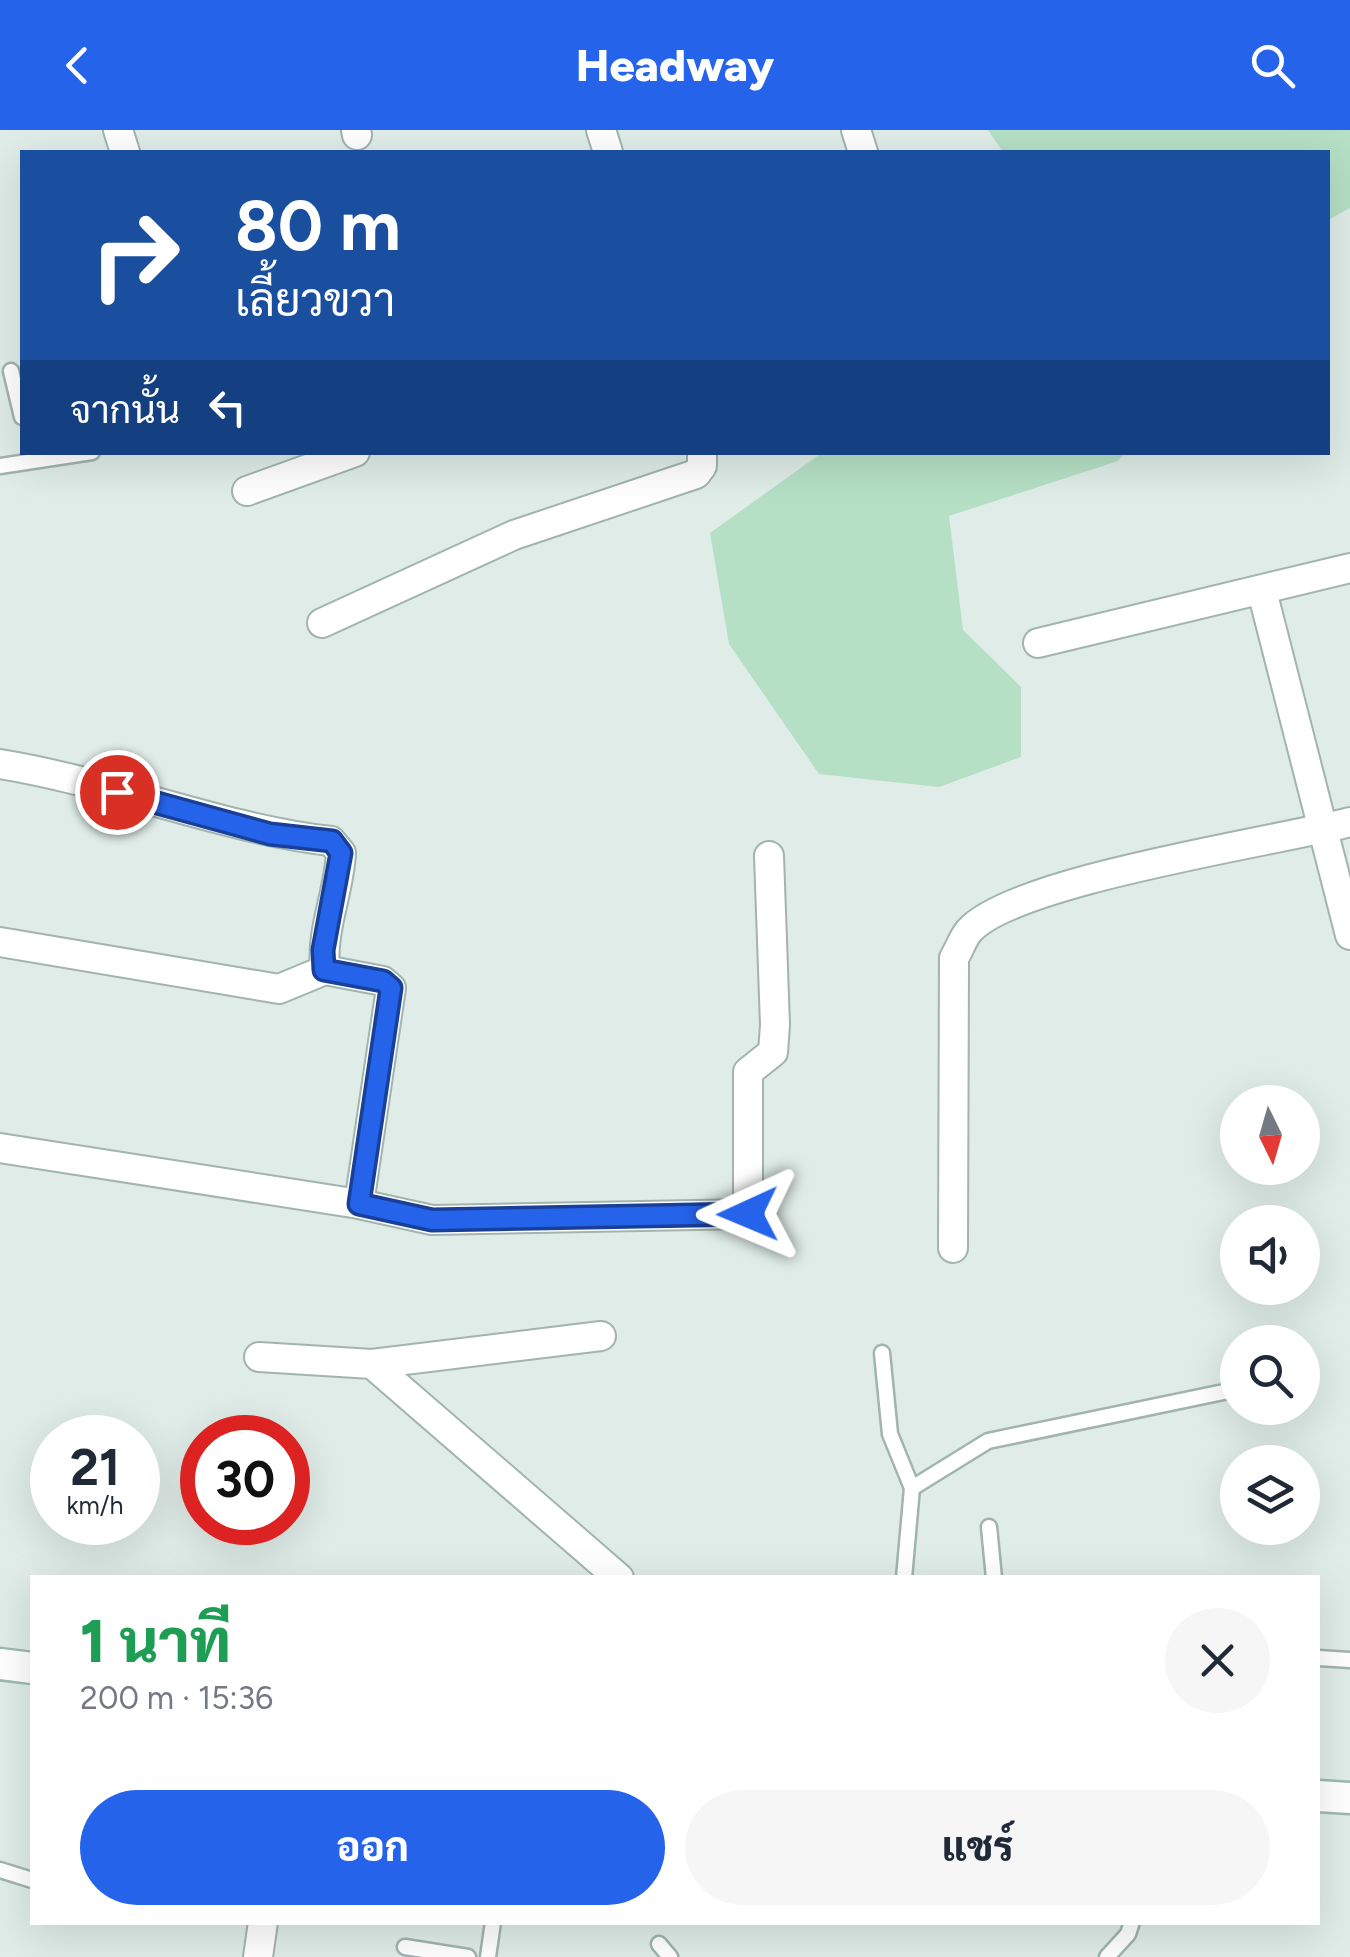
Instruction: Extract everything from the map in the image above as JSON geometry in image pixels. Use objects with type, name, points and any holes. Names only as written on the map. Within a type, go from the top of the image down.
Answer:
[{"type":"street","points":[[246,491],[348,455]]},
{"type":"street","points":[[322,624],[514,535],[696,474],[702,466],[702,455]]},
{"type":"street","points":[[1038,643],[1350,568]]},
{"type":"street","points":[[1262,591],[1350,935]]},
{"type":"street","points":[[0,764],[40,770],[270,834],[332,841],[341,853],[325,935],[324,970]]},
{"type":"street","points":[[954,1248],[954,958],[970,931],[1002,910],[1073,883],[1350,822]]},
{"type":"street","points":[[0,1148],[359,1204],[432,1220],[748,1214],[748,1072],[773,1052],[775,1024],[769,856]]},
{"type":"street","points":[[0,942],[279,990],[324,970],[383,981],[391,988],[359,1204]]},
{"type":"street","points":[[259,1357],[372,1364],[601,1336]]},
{"type":"street","points":[[372,1364],[616,1575]]},
{"type":"street","points":[[0,1664],[30,1668]]},
{"type":"street","points":[[1320,1796],[1350,1798]]},
{"type":"street","points":[[258,1957],[263,1925]]},
{"type":"lane","points":[[11,371],[20,409]]},
{"type":"lane","points":[[0,466],[33,456]]},
{"type":"lane","points":[[882,1353],[890,1434],[912,1488],[904,1575]]},
{"type":"lane","points":[[912,1488],[988,1441],[1220,1393]]},
{"type":"lane","points":[[989,1527],[994,1575]]},
{"type":"lane","points":[[1320,1658],[1350,1660]]},
{"type":"lane","points":[[0,1870],[30,1879]]},
{"type":"lane","points":[[488,1957],[493,1925]]},
{"type":"lane","points":[[1106,1957],[1128,1934],[1131,1925]]},
{"type":"lane","points":[[660,1944],[670,1957]]},
{"type":"lane","points":[[404,1947],[468,1957]]},
{"type":"green space","points":[[988,130],[1350,130],[1350,208],[1330,219],[1330,150],[1002,150]]},
{"type":"green space","points":[[819,455],[1123,455],[1118,461],[949,516],[963,630],[1021,687],[1021,757],[939,787],[819,774],[729,644],[710,533]]},
{"type":"route","points":[[117,792],[270,834],[332,841],[341,853],[327,920],[324,970],[383,981],[391,988],[392,1000],[359,1204],[432,1220],[748,1214]]}]
